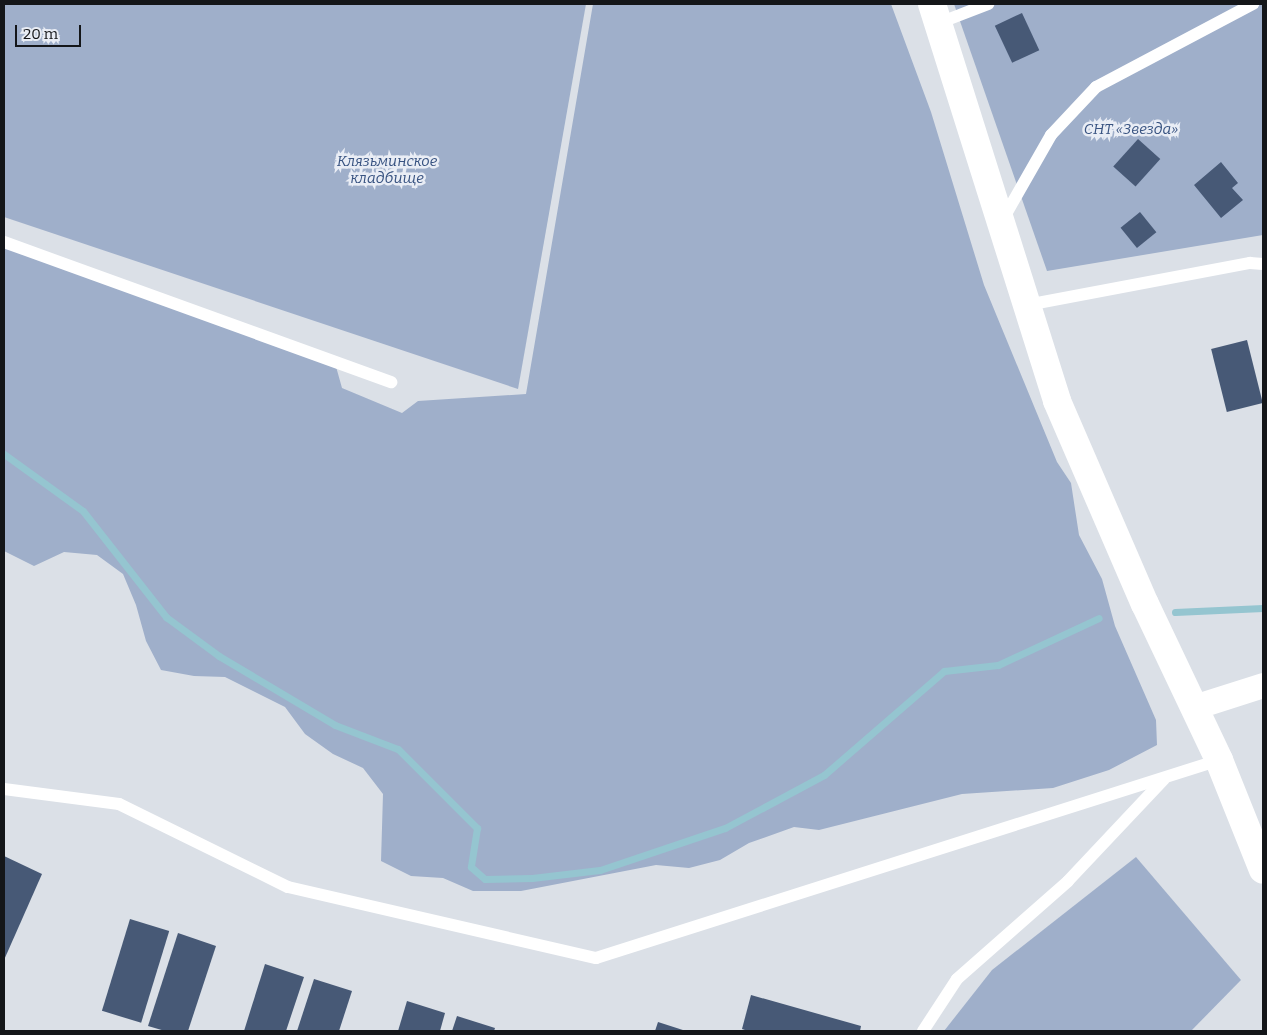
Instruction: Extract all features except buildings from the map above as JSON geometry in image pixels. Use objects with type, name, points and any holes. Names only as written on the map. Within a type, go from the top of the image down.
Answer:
[{"type":"street","points":[[936,13],[1057,401],[1145,604],[1220,760],[1263,870]]},
{"type":"street","points":[[1194,708],[1263,686]]},
{"type":"lane","points":[[936,13],[988,4]]},
{"type":"lane","points":[[1001,222],[1051,135],[1096,87],[1253,4]]},
{"type":"lane","points":[[4,242],[391,382]]},
{"type":"lane","points":[[1027,305],[1250,263],[1263,264]]},
{"type":"lane","points":[[4,789],[119,804],[288,887],[596,958],[1220,760]]},
{"type":"lane","points":[[922,1031],[956,979],[1068,881],[1166,778]]},
{"type":"green space","name":"Клязьминское кладбище","points":[[4,4],[586,4],[518,389],[4,217]]},
{"type":"green space","points":[[593,4],[891,4],[931,112],[984,285],[1057,462],[1071,483],[1079,535],[1102,579],[1115,626],[1156,720],[1157,745],[1109,770],[1053,788],[962,794],[819,830],[794,827],[749,843],[720,860],[689,868],[656,865],[521,891],[473,891],[443,878],[411,876],[381,861],[383,794],[363,768],[333,754],[305,734],[285,707],[225,677],[194,676],[161,670],[146,641],[136,605],[123,574],[97,555],[64,552],[34,566],[4,551],[4,243],[335,363],[342,388],[402,413],[418,401],[526,394]]},
{"type":"green space","name":"СНТ «Звезда»","points":[[954,4],[1263,4],[1263,235],[1047,271]]},
{"type":"green space","points":[[1136,857],[1241,980],[1191,1031],[944,1031],[992,970]]},
{"type":"waterway","points":[[4,454],[83,511],[166,617],[219,656],[335,725],[398,749],[477,828],[471,867],[485,879],[532,878],[600,870],[725,828],[824,775],[944,671],[998,665],[1099,618]]},
{"type":"waterway","points":[[1175,612],[1263,608]]}]
